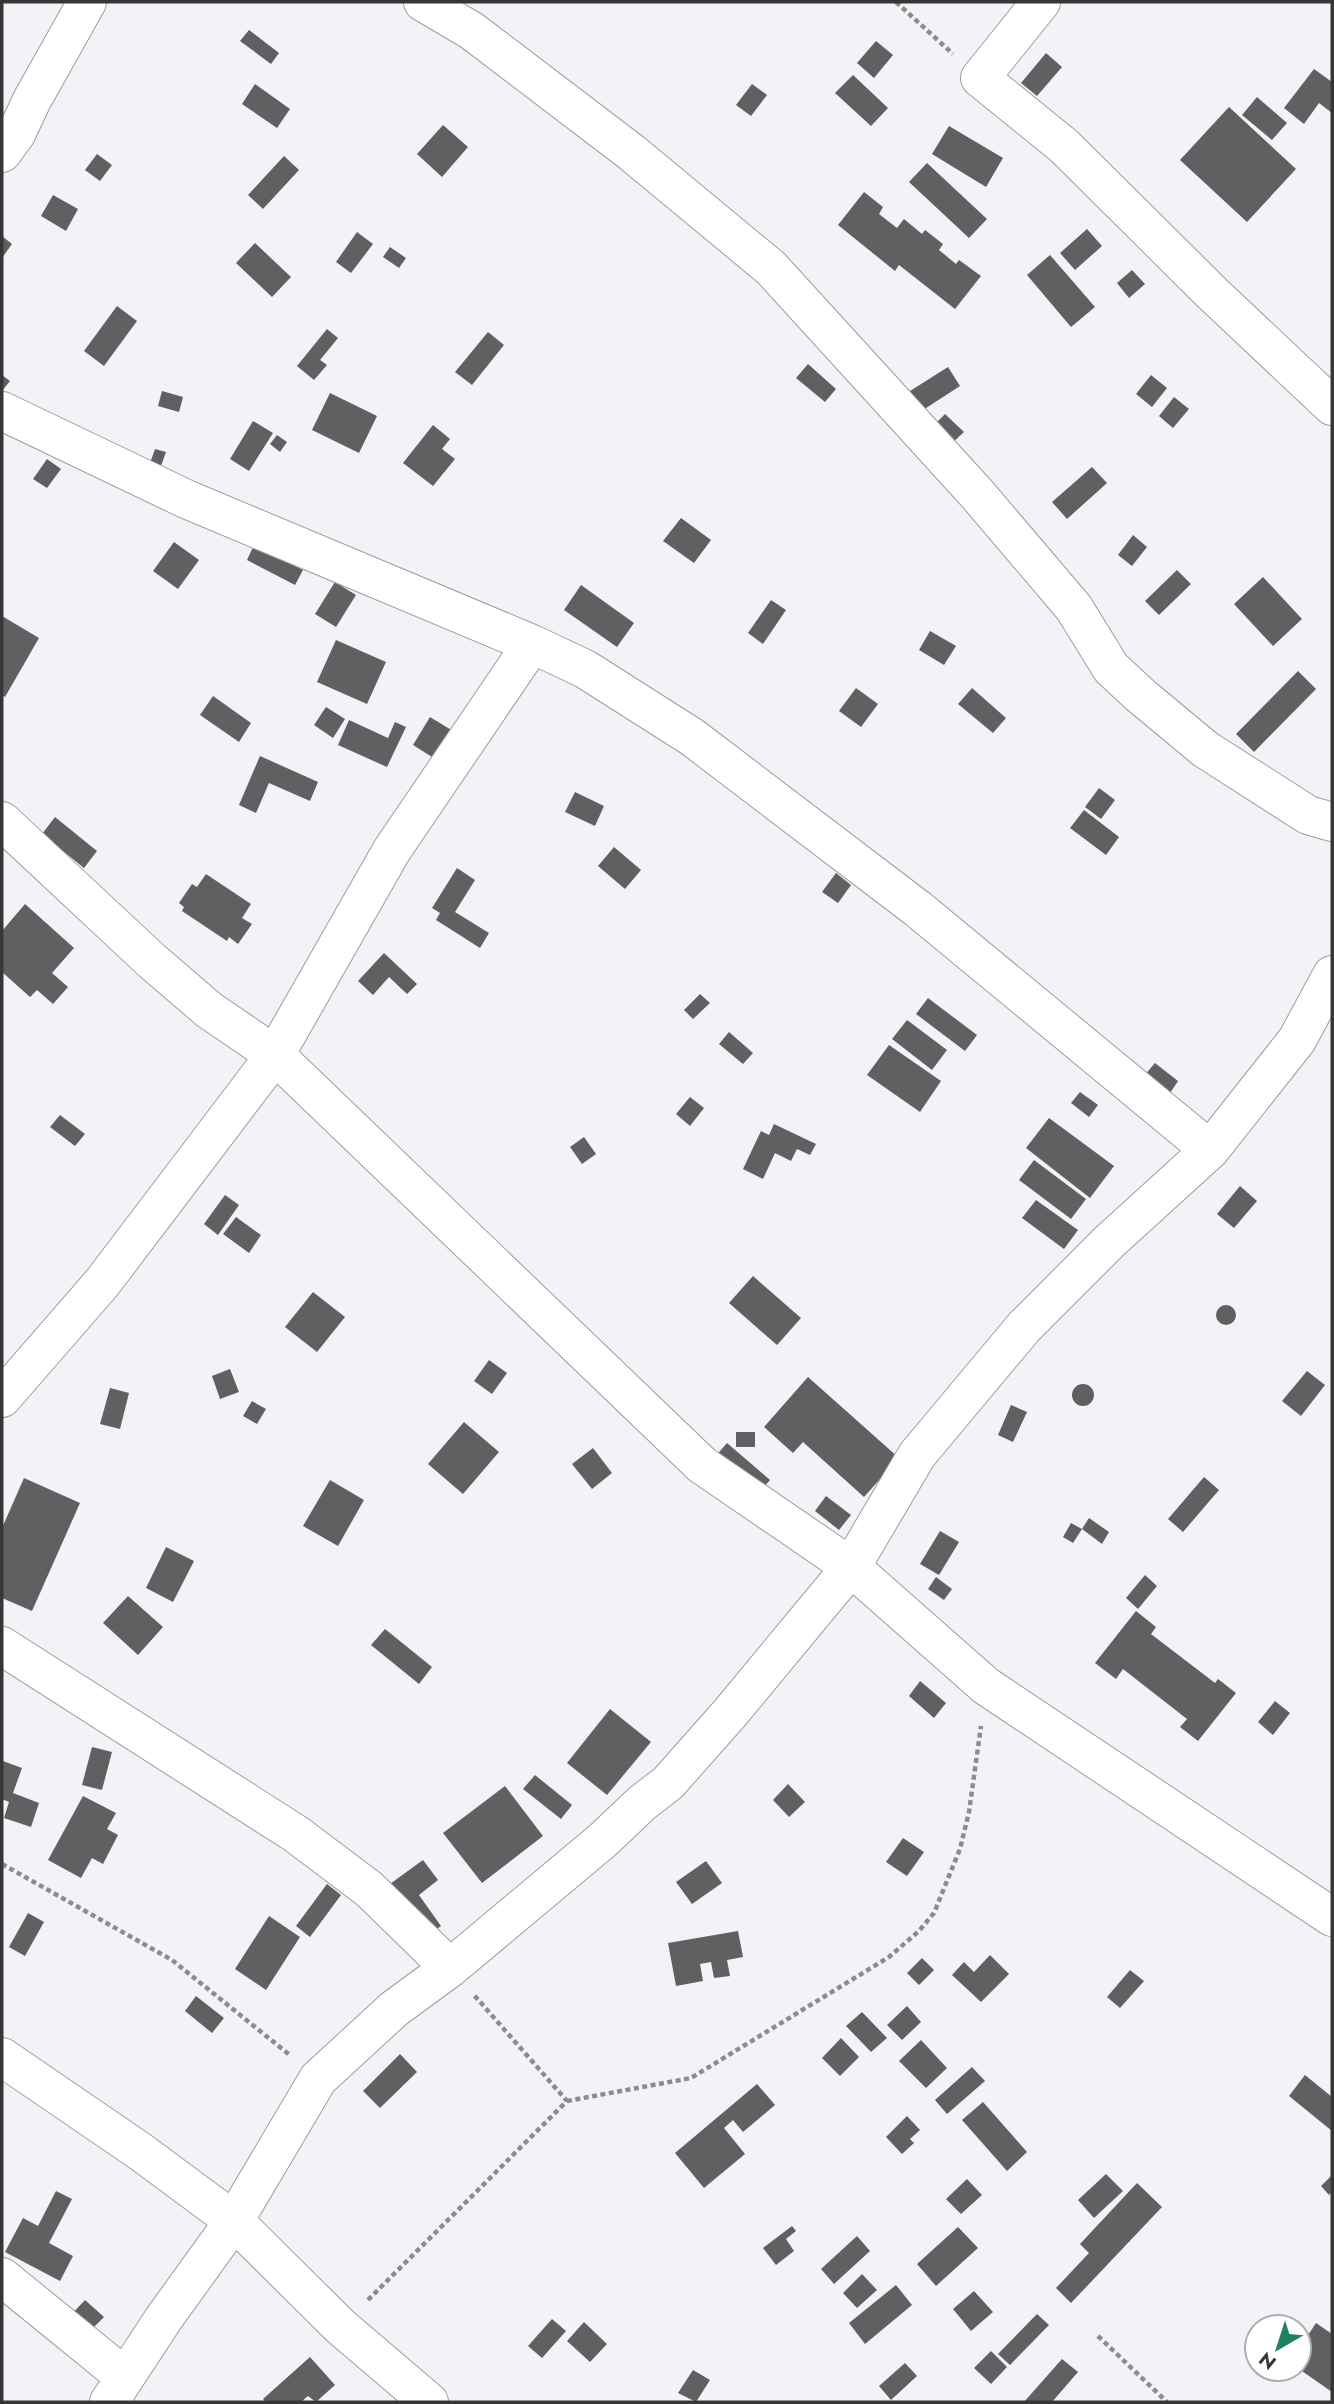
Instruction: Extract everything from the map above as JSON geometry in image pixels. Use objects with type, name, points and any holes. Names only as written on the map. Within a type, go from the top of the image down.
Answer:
[{"type":"street","points":[[2,153],[16,134],[87,2]]},
{"type":"street","points":[[423,2],[472,32],[631,152],[771,268],[978,495],[1074,608],[1111,668],[1205,749],[1308,815],[1332,822]]},
{"type":"street","points":[[1041,2],[980,78],[1064,146],[1212,293],[1332,406]]},
{"type":"street","points":[[2,411],[186,499],[585,669],[692,737],[918,909],[1210,1150]]},
{"type":"street","points":[[2,1398],[102,1283],[275,1055],[392,850],[532,645]]},
{"type":"street","points":[[2,821],[152,961],[209,1010],[275,1055],[702,1465],[851,1567],[986,1686],[1332,1917]]},
{"type":"street","points":[[2,2277],[117,2390],[234,2221],[318,2079],[394,2010],[450,1968],[668,1783],[851,1567],[917,1455],[1024,1327],[1110,1241],[1210,1150],[1297,1040],[1332,975]]},
{"type":"street","points":[[2,1646],[340,1865],[369,1889],[450,1968]]},
{"type":"street","points":[[2,2057],[141,2152],[234,2221],[341,2327],[429,2402]]},
{"type":"path","points":[[896,2],[980,78]]},
{"type":"path","points":[[341,2327],[566,2101],[691,2078],[889,1957],[919,1931],[934,1913],[960,1849],[974,1781],[986,1686]]},
{"type":"path","points":[[2,1864],[172,1960],[318,2079]]},
{"type":"path","points":[[450,1968],[566,2101]]},
{"type":"path","points":[[1098,2336],[1167,2402]]},
{"type":"building","points":[[249,30],[279,53],[271,64],[240,41]]},
{"type":"building","points":[[876,41],[893,55],[874,78],[857,63]]},
{"type":"building","points":[[1046,53],[1062,67],[1037,96],[1021,83]]},
{"type":"building","points":[[1314,69],[1332,82],[1332,113],[1319,103],[1304,124],[1284,108]]},
{"type":"building","points":[[853,75],[888,108],[871,126],[835,93]]},
{"type":"building","points":[[255,84],[290,109],[277,128],[242,104]]},
{"type":"building","points":[[752,84],[767,95],[751,116],[736,105]]},
{"type":"building","points":[[1257,97],[1287,123],[1272,140],[1242,115]]},
{"type":"building","points":[[1229,107],[1296,169],[1247,222],[1180,160]]},
{"type":"building","points":[[443,125],[468,147],[442,177],[417,154]]},
{"type":"building","points":[[949,126],[1003,158],[986,187],[932,154]]},
{"type":"building","points":[[97,154],[112,165],[100,181],[85,170]]},
{"type":"building","points":[[284,156],[299,170],[263,209],[248,195]]},
{"type":"building","points":[[927,163],[987,219],[969,238],[909,182]]},
{"type":"building","points":[[864,192],[883,207],[879,214],[897,228],[904,219],[922,234],[925,230],[943,244],[939,250],[956,264],[959,260],[981,276],[955,309],[899,265],[895,271],[838,225]]},
{"type":"building","points":[[53,195],[78,209],[66,231],[41,216]]},
{"type":"building","points":[[1087,229],[1102,246],[1075,270],[1060,253]]},
{"type":"building","points":[[357,232],[373,244],[351,273],[336,262]]},
{"type":"building","points":[[2,236],[12,244],[2,258]]},
{"type":"building","points":[[255,243],[291,277],[272,297],[236,263]]},
{"type":"building","points":[[390,247],[406,258],[399,268],[383,257]]},
{"type":"building","points":[[1050,255],[1095,307],[1071,327],[1027,275]]},
{"type":"building","points":[[1132,270],[1145,284],[1129,298],[1117,283]]},
{"type":"building","points":[[117,306],[137,321],[104,366],[84,351]]},
{"type":"building","points":[[327,329],[338,338],[320,360],[327,365],[314,380],[297,366]]},
{"type":"building","points":[[488,332],[504,345],[472,385],[455,372]]},
{"type":"building","points":[[808,364],[836,389],[825,402],[796,378]]},
{"type":"building","points":[[948,367],[960,386],[923,410],[910,391]]},
{"type":"building","points":[[2,375],[10,381],[2,391]]},
{"type":"building","points":[[1151,375],[1167,388],[1152,407],[1136,394]]},
{"type":"building","points":[[162,391],[183,397],[179,412],[158,406]]},
{"type":"building","points":[[330,393],[377,416],[359,453],[312,430]]},
{"type":"building","points":[[1174,397],[1189,409],[1173,428],[1159,416]]},
{"type":"building","points":[[945,414],[964,432],[949,446],[931,428]]},
{"type":"building","points":[[253,421],[273,433],[249,471],[230,459]]},
{"type":"building","points":[[433,425],[450,439],[442,449],[455,459],[433,486],[403,463]]},
{"type":"building","points":[[277,435],[287,442],[280,452],[270,444]]},
{"type":"building","points":[[155,449],[166,452],[161,466],[150,463]]},
{"type":"building","points":[[47,459],[61,469],[47,488],[33,479]]},
{"type":"building","points":[[1092,467],[1107,483],[1067,519],[1052,502]]},
{"type":"building","points":[[681,518],[711,540],[694,563],[663,541]]},
{"type":"building","points":[[1133,535],[1147,547],[1132,566],[1118,555]]},
{"type":"building","points":[[174,542],[199,560],[178,589],[153,571]]},
{"type":"building","points":[[254,545],[303,570],[295,585],[247,560]]},
{"type":"building","points":[[1177,570],[1191,584],[1159,615],[1145,601]]},
{"type":"building","points":[[1263,577],[1302,619],[1273,646],[1234,604]]},
{"type":"building","points":[[335,582],[356,595],[336,627],[315,614]]},
{"type":"building","points":[[581,585],[634,623],[617,647],[564,610]]},
{"type":"building","points":[[771,600],[786,610],[763,644],[748,633]]},
{"type":"building","points":[[2,616],[39,638],[5,697],[2,695]]},
{"type":"building","points":[[930,631],[956,646],[944,665],[919,650]]},
{"type":"building","points":[[336,640],[386,662],[367,704],[317,682]]},
{"type":"building","points":[[1298,671],[1316,689],[1254,752],[1236,734]]},
{"type":"building","points":[[856,688],[878,704],[861,727],[839,711]]},
{"type":"building","points":[[972,688],[1006,718],[993,733],[958,704]]},
{"type":"building","points":[[213,696],[251,723],[239,742],[200,715]]},
{"type":"building","points":[[326,707],[345,719],[333,738],[314,725]]},
{"type":"building","points":[[430,717],[458,734],[440,762],[413,745]]},
{"type":"building","points":[[349,720],[388,738],[395,722],[406,727],[387,767],[338,745]]},
{"type":"building","points":[[260,756],[318,782],[310,801],[269,783],[256,813],[239,805]]},
{"type":"building","points":[[1099,788],[1115,800],[1101,819],[1085,807]]},
{"type":"building","points":[[575,792],[604,806],[595,826],[565,812]]},
{"type":"building","points":[[1084,810],[1119,837],[1106,855],[1070,828]]},
{"type":"building","points":[[55,817],[97,851],[84,868],[42,834]]},
{"type":"building","points":[[614,847],[641,870],[625,889],[598,866]]},
{"type":"building","points":[[457,868],[475,880],[455,912],[489,933],[480,948],[436,920],[440,913],[432,908]]},
{"type":"building","points":[[836,873],[851,885],[838,903],[822,892]]},
{"type":"building","points":[[206,874],[251,904],[242,918],[252,924],[238,944],[229,937],[227,941],[182,911],[184,907],[179,903],[192,884],[197,887]]},
{"type":"building","points":[[25,904],[74,948],[52,973],[68,987],[53,1004],[37,990],[30,997],[2,972],[2,931]]},
{"type":"building","points":[[384,953],[417,984],[407,994],[389,977],[373,995],[358,981]]},
{"type":"building","points":[[700,994],[710,1003],[693,1019],[684,1010]]},
{"type":"building","points":[[928,998],[977,1035],[965,1051],[916,1014]]},
{"type":"building","points":[[907,1020],[947,1050],[932,1070],[892,1039]]},
{"type":"building","points":[[729,1032],[753,1053],[743,1064],[719,1044]]},
{"type":"building","points":[[889,1045],[941,1081],[920,1112],[867,1075]]},
{"type":"building","points":[[1155,1063],[1178,1081],[1168,1096],[1143,1077]]},
{"type":"building","points":[[1080,1092],[1098,1105],[1089,1117],[1071,1103]]},
{"type":"building","points":[[690,1097],[704,1108],[690,1126],[676,1114]]},
{"type":"building","points":[[60,1115],[85,1134],[75,1146],[50,1127]]},
{"type":"building","points":[[1049,1118],[1114,1166],[1090,1198],[1026,1148]]},
{"type":"building","points":[[774,1124],[816,1144],[810,1155],[797,1149],[791,1161],[775,1153],[763,1179],[743,1169],[761,1131],[769,1135]]},
{"type":"building","points":[[584,1137],[596,1154],[582,1164],[570,1147]]},
{"type":"building","points":[[1034,1160],[1086,1199],[1071,1219],[1019,1180]]},
{"type":"building","points":[[1240,1186],[1257,1201],[1234,1228],[1217,1214]]},
{"type":"building","points":[[225,1195],[239,1205],[218,1235],[204,1224]]},
{"type":"building","points":[[1036,1200],[1078,1230],[1064,1249],[1022,1218]]},
{"type":"building","points":[[236,1217],[261,1235],[249,1253],[223,1234]]},
{"type":"building","points":[[753,1276],[801,1318],[777,1345],[729,1303]]},
{"type":"building","points":[[313,1292],[345,1317],[317,1352],[285,1327]]},
{"type":"building","points":[[1226,1305],[1233,1308],[1236,1315],[1233,1322],[1226,1325],[1219,1322],[1216,1315],[1219,1308]]},
{"type":"building","points":[[489,1360],[507,1373],[492,1394],[474,1381]]},
{"type":"building","points":[[230,1369],[239,1392],[220,1399],[212,1376]]},
{"type":"building","points":[[1307,1371],[1325,1385],[1301,1416],[1282,1401]]},
{"type":"building","points":[[808,1377],[899,1458],[864,1497],[803,1442],[793,1453],[764,1427]]},
{"type":"building","points":[[1083,1384],[1091,1387],[1094,1395],[1091,1403],[1083,1406],[1075,1403],[1072,1395],[1075,1387]]},
{"type":"building","points":[[110,1388],[129,1393],[120,1429],[100,1424]]},
{"type":"building","points":[[252,1401],[266,1409],[257,1424],[243,1416]]},
{"type":"building","points":[[1011,1405],[1027,1412],[1013,1442],[998,1435]]},
{"type":"building","points":[[464,1422],[499,1452],[463,1494],[428,1464]]},
{"type":"building","points":[[736,1432],[755,1432],[755,1447],[736,1447]]},
{"type":"building","points":[[727,1443],[770,1480],[757,1495],[714,1458]]},
{"type":"building","points":[[593,1448],[612,1473],[592,1489],[572,1464]]},
{"type":"building","points":[[1204,1477],[1219,1490],[1183,1532],[1168,1519]]},
{"type":"building","points":[[24,1478],[80,1503],[32,1611],[2,1598],[2,1528]]},
{"type":"building","points":[[330,1480],[364,1500],[338,1546],[303,1526]]},
{"type":"building","points":[[826,1496],[851,1515],[839,1530],[815,1511]]},
{"type":"building","points":[[1089,1518],[1109,1532],[1102,1544],[1082,1529]]},
{"type":"building","points":[[1071,1523],[1082,1529],[1073,1543],[1063,1537]]},
{"type":"building","points":[[940,1531],[959,1542],[939,1575],[920,1564]]},
{"type":"building","points":[[166,1547],[194,1561],[173,1602],[146,1588]]},
{"type":"building","points":[[1145,1575],[1157,1586],[1138,1609],[1126,1598]]},
{"type":"building","points":[[936,1577],[952,1589],[944,1600],[928,1589]]},
{"type":"building","points":[[128,1596],[163,1627],[138,1655],[103,1623]]},
{"type":"building","points":[[1136,1611],[1156,1627],[1151,1634],[1215,1683],[1218,1679],[1236,1693],[1198,1741],[1180,1727],[1187,1719],[1123,1669],[1116,1679],[1095,1663]]},
{"type":"building","points":[[385,1629],[432,1667],[419,1684],[371,1645]]},
{"type":"building","points":[[920,1681],[946,1703],[934,1718],[909,1696]]},
{"type":"building","points":[[1275,1701],[1290,1713],[1273,1735],[1258,1722]]},
{"type":"building","points":[[610,1709],[651,1742],[607,1795],[567,1763]]},
{"type":"building","points":[[92,1747],[112,1752],[102,1790],[82,1785]]},
{"type":"building","points":[[3,1761],[22,1768],[13,1793],[39,1803],[31,1827],[4,1818],[9,1802],[2,1799]]},
{"type":"building","points":[[535,1775],[572,1805],[561,1819],[523,1789]]},
{"type":"building","points":[[788,1784],[805,1802],[789,1817],[773,1800]]},
{"type":"building","points":[[505,1786],[543,1836],[482,1883],[443,1833]]},
{"type":"building","points":[[83,1796],[116,1813],[107,1829],[118,1835],[103,1864],[92,1858],[81,1878],[48,1860]]},
{"type":"building","points":[[903,1838],[924,1852],[907,1876],[886,1862]]},
{"type":"building","points":[[423,1860],[438,1880],[419,1895],[441,1926],[421,1941],[383,1889]]},
{"type":"building","points":[[706,1861],[722,1883],[692,1904],[676,1882]]},
{"type":"building","points":[[327,1884],[341,1895],[310,1937],[296,1926]]},
{"type":"building","points":[[28,1913],[44,1922],[25,1956],[9,1947]]},
{"type":"building","points":[[269,1916],[300,1937],[266,1990],[235,1969]]},
{"type":"building","points":[[738,1931],[743,1957],[727,1960],[730,1976],[714,1978],[711,1962],[700,1964],[703,1981],[676,1986],[668,1943]]},
{"type":"building","points":[[990,1955],[1009,1974],[981,2002],[952,1975],[964,1962],[974,1972]]},
{"type":"building","points":[[922,1958],[934,1970],[919,1985],[907,1973]]},
{"type":"building","points":[[1130,1970],[1144,1981],[1120,2008],[1107,1997]]},
{"type":"building","points":[[196,1996],[224,2018],[212,2033],[185,2011]]},
{"type":"building","points":[[907,2006],[921,2022],[902,2040],[887,2025]]},
{"type":"building","points":[[862,2012],[887,2038],[871,2052],[846,2026]]},
{"type":"building","points":[[841,2038],[859,2057],[840,2076],[822,2058]]},
{"type":"building","points":[[921,2040],[947,2068],[926,2088],[899,2061]]},
{"type":"building","points":[[400,2054],[417,2072],[380,2108],[363,2091]]},
{"type":"building","points":[[972,2067],[985,2081],[947,2114],[935,2100]]},
{"type":"building","points":[[1305,2075],[1332,2097],[1332,2131],[1289,2096]]},
{"type":"building","points":[[757,2084],[775,2105],[743,2132],[733,2120],[724,2128],[745,2154],[704,2188],[675,2153]]},
{"type":"building","points":[[983,2102],[1027,2152],[1007,2171],[962,2120]]},
{"type":"building","points":[[907,2116],[920,2130],[910,2139],[914,2143],[902,2154],[886,2137]]},
{"type":"building","points":[[1106,2174],[1123,2191],[1094,2218],[1078,2200]]},
{"type":"building","points":[[1332,2175],[1332,2191],[1329,2195],[1321,2186]]},
{"type":"building","points":[[967,2179],[982,2195],[961,2214],[946,2199]]},
{"type":"building","points":[[1137,2183],[1162,2207],[1071,2303],[1056,2288],[1089,2253],[1080,2244]]},
{"type":"building","points":[[56,2191],[72,2199],[49,2243],[73,2256],[60,2281],[5,2252],[23,2218],[38,2226]]},
{"type":"building","points":[[792,2226],[796,2231],[786,2239],[794,2251],[776,2265],[763,2248]]},
{"type":"building","points":[[958,2227],[978,2248],[936,2286],[917,2264]]},
{"type":"building","points":[[857,2236],[870,2251],[834,2284],[821,2269]]},
{"type":"building","points":[[862,2274],[877,2290],[857,2308],[843,2293]]},
{"type":"building","points":[[896,2285],[912,2305],[865,2344],[849,2323]]},
{"type":"building","points":[[974,2291],[993,2312],[971,2331],[953,2309]]},
{"type":"building","points":[[85,2300],[104,2317],[87,2334],[69,2317]]},
{"type":"building","points":[[1037,2314],[1049,2325],[1010,2365],[998,2354]]},
{"type":"building","points":[[552,2319],[566,2331],[542,2358],[528,2346]]},
{"type":"building","points":[[584,2322],[607,2344],[590,2362],[567,2341]]},
{"type":"building","points":[[1316,2323],[1332,2334],[1332,2392],[1313,2379],[1313,2328]]},
{"type":"building","points":[[991,2351],[1007,2367],[991,2384],[974,2368]]},
{"type":"building","points":[[310,2357],[335,2385],[316,2402],[308,2396],[301,2402],[266,2402],[263,2399]]},
{"type":"building","points":[[1062,2359],[1078,2372],[1052,2402],[1024,2402]]},
{"type":"building","points":[[905,2363],[917,2376],[891,2400],[879,2386]]},
{"type":"building","points":[[693,2370],[710,2380],[696,2402],[678,2393]]}]
